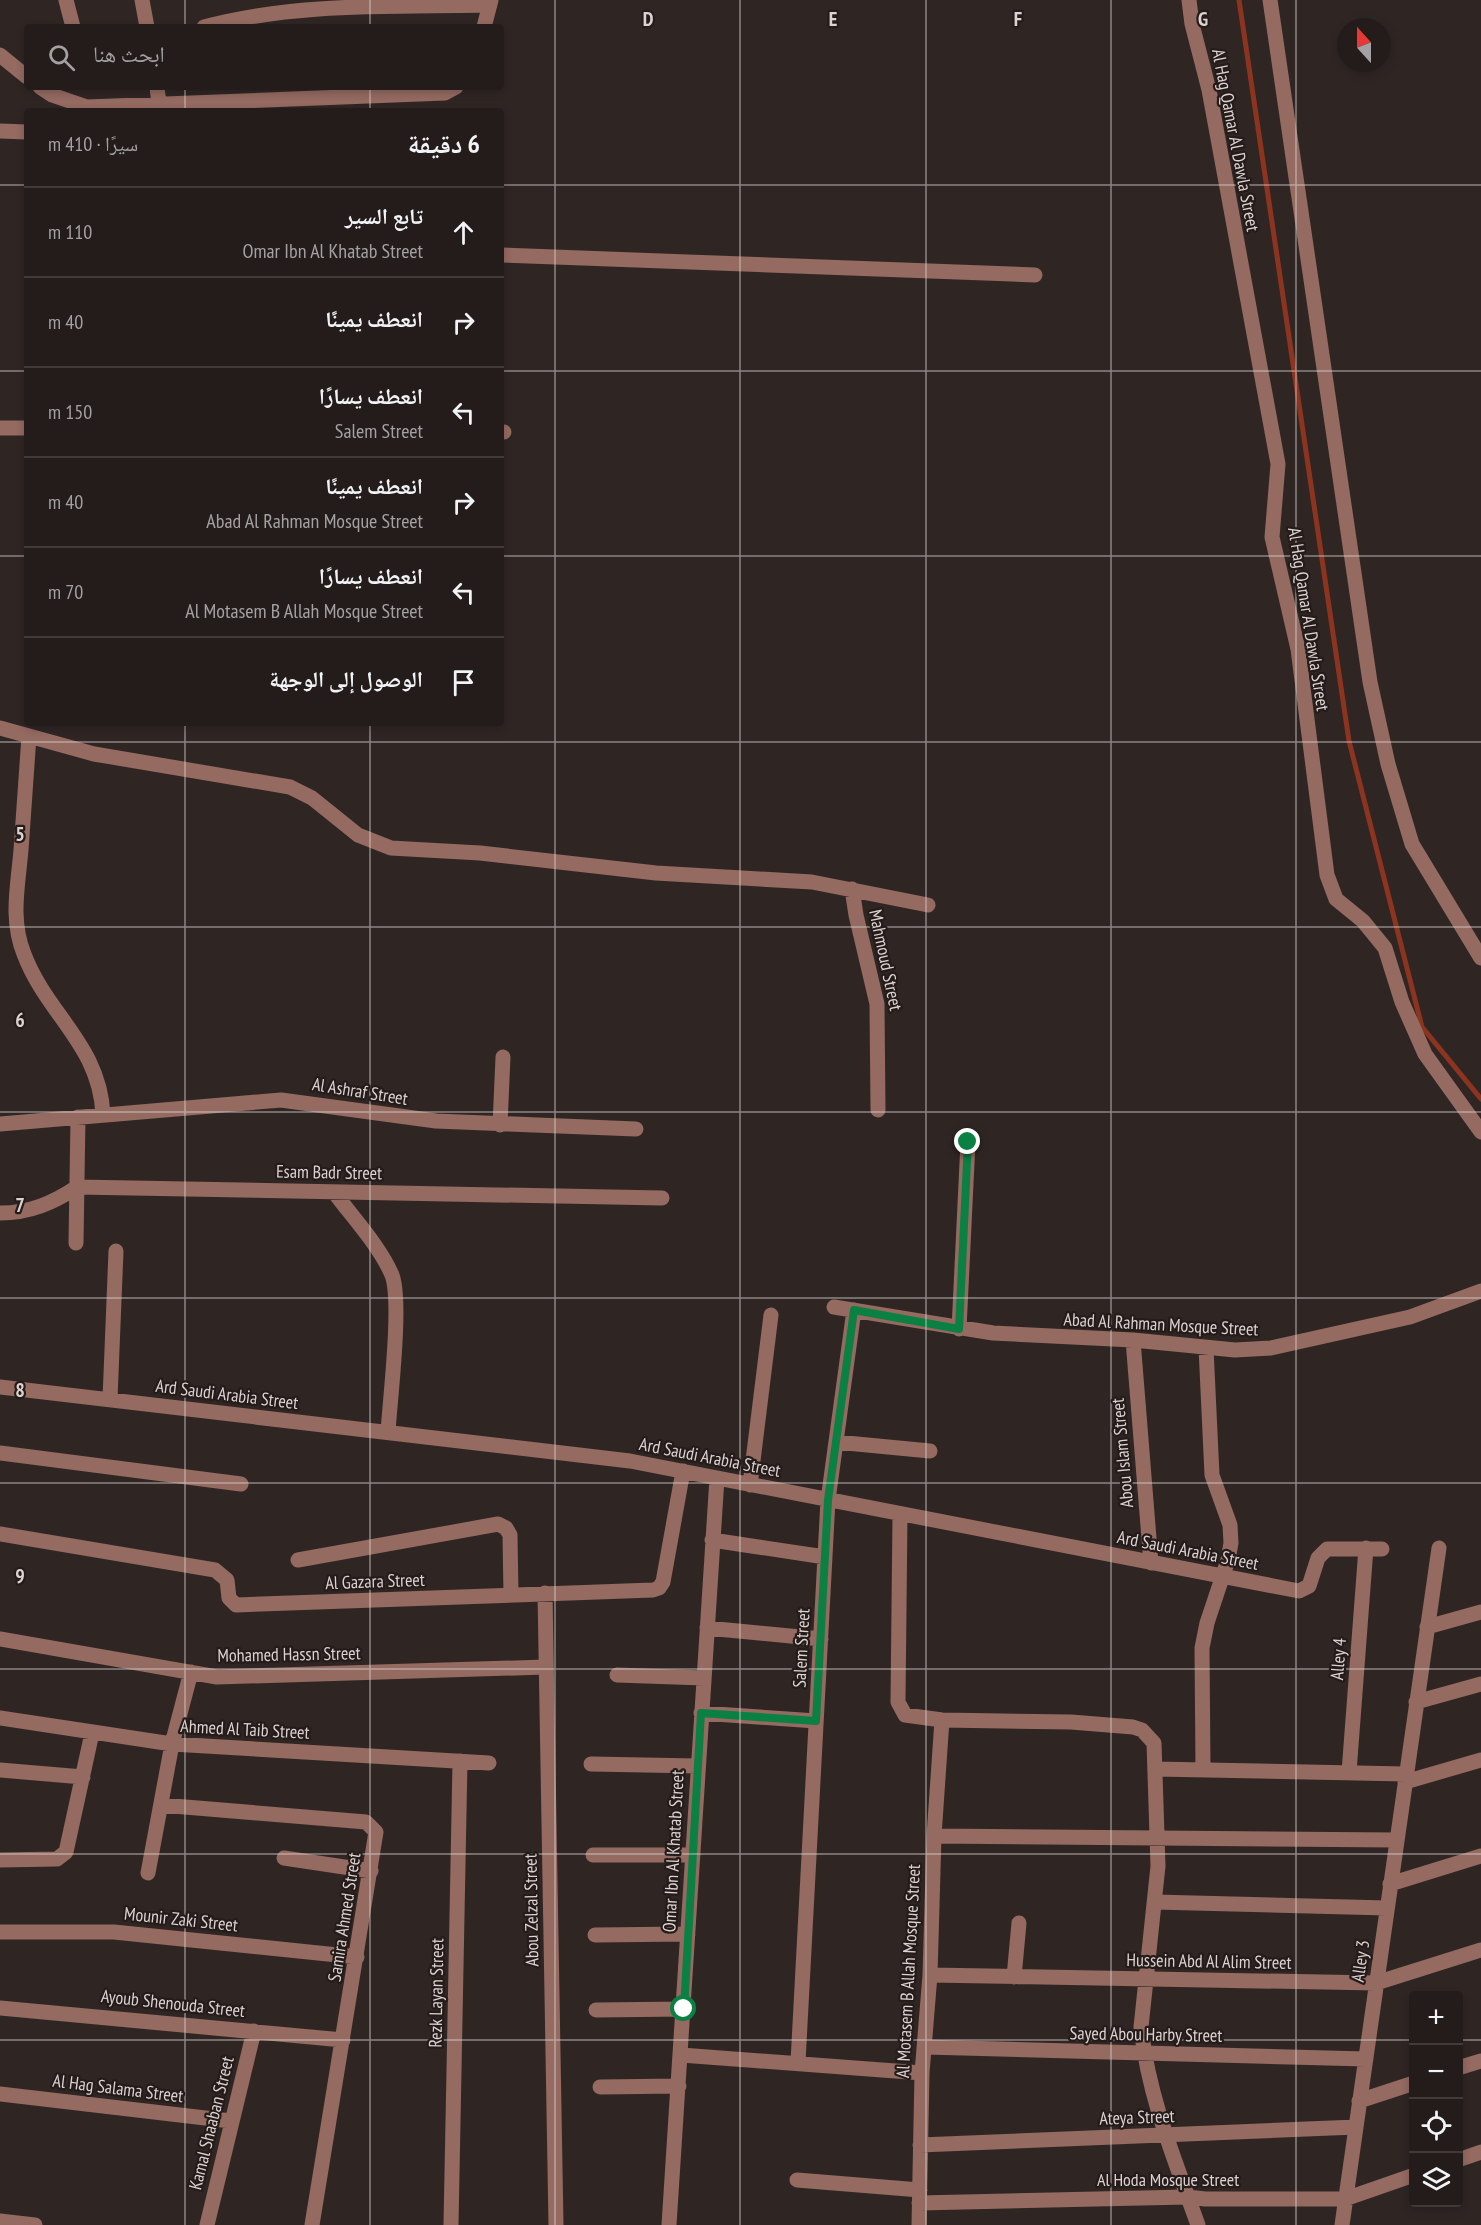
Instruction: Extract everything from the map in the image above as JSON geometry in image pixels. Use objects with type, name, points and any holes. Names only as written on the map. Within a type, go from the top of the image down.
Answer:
[{"type":"street","points":[[66,0],[72,24]]},
{"type":"street","points":[[142,0],[146,24]]},
{"type":"street","name":"Al Hag Qamar Al Dawla Street","points":[[1189,0],[1192,24],[1209,90],[1278,464],[1272,537],[1298,649],[1327,875],[1336,899],[1363,921],[1385,948],[1402,1002],[1425,1054],[1481,1132]]},
{"type":"street","points":[[1270,0],[1370,682],[1388,764],[1412,844],[1481,958]]},
{"type":"street","points":[[217,24],[263,13],[313,9],[402,3],[491,3],[485,24]]},
{"type":"street","points":[[0,55],[24,75]]},
{"type":"street","points":[[157,90],[159,104]]},
{"type":"street","points":[[137,108],[159,104],[445,93],[450,90]]},
{"type":"street","points":[[48,98],[83,108]]},
{"type":"street","points":[[0,131],[24,132]]},
{"type":"street","points":[[504,255],[1035,275]]},
{"type":"street","points":[[0,428],[24,429]]},
{"type":"street","points":[[0,728],[94,754],[290,787],[312,798],[358,835],[391,849],[480,853],[656,873],[812,882],[928,905]]},
{"type":"street","points":[[29,736],[21,854],[15,897],[16,923],[24,954],[39,984],[92,1061],[103,1096],[104,1115]]},
{"type":"street","name":"Mahmoud Street","points":[[852,890],[861,941],[877,1004],[878,1110]]},
{"type":"street","points":[[500,1125],[503,1057]]},
{"type":"street","name":"Al Ashraf Street","points":[[0,1124],[281,1100],[321,1104],[404,1119],[500,1125],[636,1129]]},
{"type":"street","points":[[76,1243],[78,1117]]},
{"type":"street","points":[[959,1329],[968,1142]]},
{"type":"street","points":[[0,1213],[32,1210],[48,1204],[77,1187]]},
{"type":"street","name":"Esam Badr Street","points":[[77,1187],[662,1198]]},
{"type":"street","points":[[333,1192],[381,1254],[393,1277],[396,1302],[388,1432]]},
{"type":"street","points":[[110,1399],[116,1251]]},
{"type":"street","name":"Abad Al Rahman Mosque Street","points":[[834,1306],[959,1329],[1026,1336],[1133,1340],[1235,1350],[1280,1346],[1410,1317],[1481,1291]]},
{"type":"street","name":"Salem Street","points":[[798,2062],[828,1500],[854,1310]]},
{"type":"street","points":[[750,1485],[771,1315]]},
{"type":"street","name":"Abou Islam Street","points":[[1133,1340],[1151,1563]]},
{"type":"street","points":[[1203,1770],[1202,1648],[1207,1623],[1229,1551],[1230,1525],[1212,1475],[1206,1348]]},
{"type":"street","name":"Ard Saudi Arabia Street","points":[[0,1387],[630,1461],[1151,1563],[1303,1590],[1311,1582],[1318,1558],[1327,1549],[1382,1549]]},
{"type":"street","points":[[836,1442],[930,1451]]},
{"type":"street","points":[[0,1453],[241,1484]]},
{"type":"street","name":"Al Gazara Street","points":[[0,1534],[214,1570],[224,1576],[229,1598],[237,1605],[659,1588],[664,1579],[682,1472]]},
{"type":"street","name":"Omar Ibn Al Khatab Street","points":[[669,2225],[717,1478]]},
{"type":"street","points":[[900,1514],[898,1702],[905,1715],[942,1720],[1071,1722],[1132,1727],[1142,1730],[1154,1743],[1159,1838],[1155,1902],[1141,2027],[1144,2053],[1164,2135],[1198,2225]]},
{"type":"street","points":[[297,1560],[498,1524],[506,1528],[510,1535],[511,1595]]},
{"type":"street","points":[[712,1540],[825,1557]]},
{"type":"street","name":"Alley 4","points":[[1348,1772],[1365,1548]]},
{"type":"street","name":"Alley 3","points":[[1342,2225],[1439,1548]]},
{"type":"street","name":"Abou Zelzal Street","points":[[545,1593],[556,2225]]},
{"type":"street","points":[[1427,1627],[1481,1612]]},
{"type":"street","points":[[707,1628],[820,1639]]},
{"type":"street","name":"Mohamed Hassn Street","points":[[0,1639],[217,1677],[546,1667]]},
{"type":"street","points":[[148,1873],[172,1744],[191,1672]]},
{"type":"street","points":[[617,1675],[704,1678]]},
{"type":"street","points":[[1416,1702],[1481,1684]]},
{"type":"street","points":[[701,1713],[816,1721]]},
{"type":"street","name":"Ahmed Al Taib Street","points":[[0,1719],[172,1744],[489,1763]]},
{"type":"street","name":"Al Motasem B Allah Mosque Street","points":[[919,2225],[922,2073],[930,1975],[934,1836],[942,1720]]},
{"type":"street","points":[[0,1860],[57,1859],[64,1855],[92,1733]]},
{"type":"street","points":[[1155,1769],[1348,1772],[1405,1778],[1481,1760]]},
{"type":"street","name":"Rezk Layan Street","points":[[451,2225],[460,1761]]},
{"type":"street","points":[[591,1764],[698,1766]]},
{"type":"street","points":[[0,1770],[83,1777]]},
{"type":"street","name":"Samira Ahmed Street","points":[[161,1805],[366,1822],[374,1827],[377,1837],[312,2225]]},
{"type":"street","points":[[934,1836],[1396,1840]]},
{"type":"street","points":[[593,1855],[693,1854]]},
{"type":"street","points":[[1390,1884],[1481,1856]]},
{"type":"street","points":[[284,1858],[371,1871]]},
{"type":"street","points":[[1155,1902],[1387,1908]]},
{"type":"street","points":[[1014,1977],[1019,1923]]},
{"type":"street","name":"Mounir Zaki Street","points":[[0,1932],[114,1932],[357,1957]]},
{"type":"street","points":[[595,1935],[688,1934]]},
{"type":"street","name":"Hussein Abd Al Alim Street","points":[[930,1975],[1376,1983],[1481,1950]]},
{"type":"street","name":"Ayoub Shenouda Street","points":[[0,2008],[343,2040]]},
{"type":"street","points":[[596,2010],[684,2009]]},
{"type":"street","name":"Kamal Shaaban Street","points":[[207,2225],[254,2031]]},
{"type":"street","name":"Sayed Abou Harby Street","points":[[925,2048],[1366,2059]]},
{"type":"street","points":[[681,2055],[922,2073]]},
{"type":"street","points":[[1463,2066],[1481,2061]]},
{"type":"street","points":[[1359,2101],[1409,2084]]},
{"type":"street","points":[[600,2087],[679,2086]]},
{"type":"street","name":"Al Hag Salama Street","points":[[0,2094],[231,2121]]},
{"type":"street","name":"Ateya Street","points":[[920,2145],[1356,2127]]},
{"type":"street","points":[[1463,2158],[1481,2152]]},
{"type":"street","name":"Al Hoda Mosque Street","points":[[797,2180],[920,2196],[1345,2199],[1409,2176]]},
{"type":"street","points":[[0,2221],[35,2225]]},
{"type":"waterway","points":[[1239,0],[1349,741],[1422,1027],[1481,1099]]},
{"type":"route","points":[[684,2009],[701,1713],[816,1721],[828,1500],[854,1310],[959,1329],[968,1142]]}]
